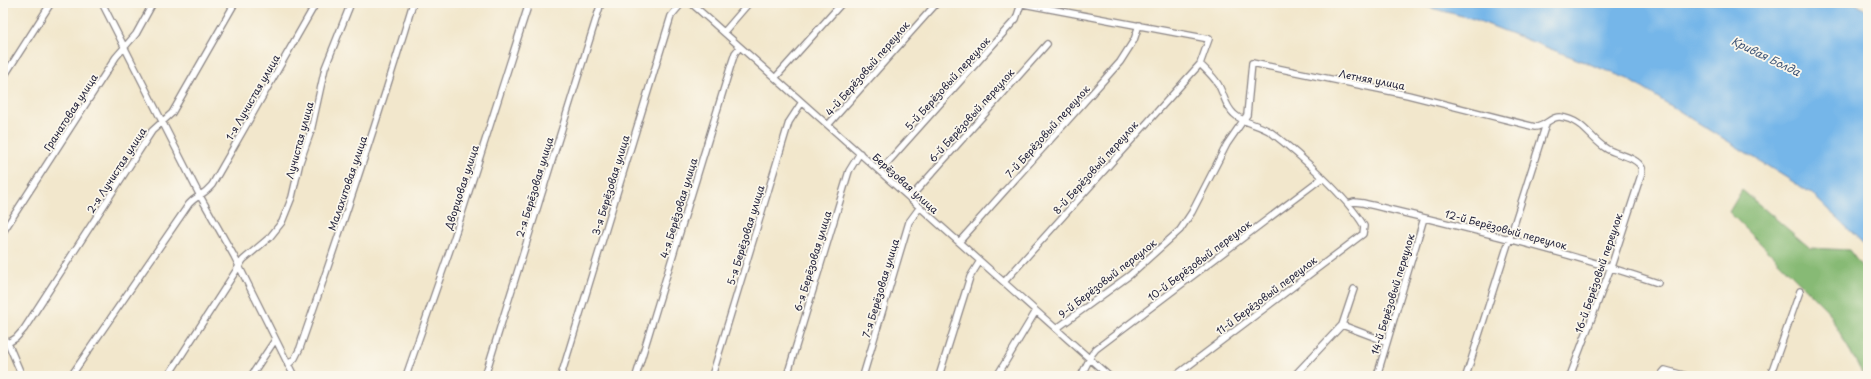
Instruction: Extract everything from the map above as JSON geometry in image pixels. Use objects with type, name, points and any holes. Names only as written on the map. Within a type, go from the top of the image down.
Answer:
[{"type":"street","points":[[3,78],[51,3]]},
{"type":"street","points":[[102,3],[200,196],[239,266],[294,376]]},
{"type":"street","name":"Гранатовая улица","points":[[3,232],[116,57],[136,34],[153,3]]},
{"type":"street","name":"2-я Лучистая улица","points":[[8,343],[16,338],[24,329],[152,131],[172,113],[235,3]]},
{"type":"street","name":"1-я Лучистая улица","points":[[71,376],[189,204],[194,198],[205,194],[212,185],[316,3]]},
{"type":"street","name":"Лучистая улица","points":[[168,376],[247,255],[270,237],[282,222],[292,197],[300,162],[311,131],[326,68],[351,3]]},
{"type":"street","name":"Малахитовая улица","points":[[288,365],[295,358],[300,348],[346,215],[380,114],[413,3]]},
{"type":"street","name":"Дворцовая улица","points":[[406,376],[454,238],[529,3]]},
{"type":"street","name":"2-я Берёзовая улица","points":[[485,376],[601,3]]},
{"type":"street","name":"3-я Берёзовая улица","points":[[561,376],[672,16],[682,3]]},
{"type":"street","name":"Берёзовая улица","points":[[691,3],[1109,376]]},
{"type":"street","points":[[724,32],[748,3]]},
{"type":"street","points":[[775,78],[842,3]]},
{"type":"street","name":"4-й Берёзовый переулок","points":[[828,126],[936,4]]},
{"type":"street","points":[[1019,4],[1209,39],[1200,64],[1219,85],[1227,105],[1234,114],[1244,121],[1260,126],[1272,133],[1322,178],[1348,204]]},
{"type":"street","name":"5-й Берёзовый переулок","points":[[880,171],[1016,19],[1019,4]]},
{"type":"street","name":"7-й Берёзовый переулок","points":[[959,242],[1120,62],[1134,40],[1139,25]]},
{"type":"street","name":"6-й Берёзовый переулок","points":[[910,198],[1047,44]]},
{"type":"street","name":"4-я Берёзовая улица","points":[[636,376],[731,65],[735,53],[740,47]]},
{"type":"street","name":"Летняя улица","points":[[1244,121],[1249,106],[1252,63],[1408,95],[1535,127],[1546,124]]},
{"type":"street","name":"8-й Берёзовый переулок","points":[[1004,282],[1200,64]]},
{"type":"street","name":"5-я Берёзовая улица","points":[[712,376],[789,122],[802,102]]},
{"type":"street","name":"16-й Берёзовый переулок","points":[[1546,124],[1556,117],[1580,123],[1603,147],[1638,162],[1642,168],[1641,175],[1610,267],[1570,376]]},
{"type":"street","name":"9-й Берёзовый переулок","points":[[1056,329],[1130,275],[1180,230],[1192,212],[1227,144],[1244,121]]},
{"type":"street","points":[[1466,376],[1546,124]]},
{"type":"street","name":"6-я Берёзовая улица","points":[[787,376],[849,171],[860,154]]},
{"type":"street","name":"10-й Берёзовый переулок","points":[[1081,376],[1096,349],[1322,178]]},
{"type":"street","name":"12-й Берёзовый переулок","points":[[1348,204],[1354,202],[1363,203],[1510,238],[1610,267],[1658,283]]},
{"type":"street","name":"11-й Берёзовый переулок","points":[[1175,376],[1363,234],[1364,226],[1348,204]]},
{"type":"street","name":"7-я Берёзовая улица","points":[[863,376],[909,222],[920,207]]},
{"type":"street","name":"14-й Берёзовый переулок","points":[[1376,376],[1424,218]]},
{"type":"street","points":[[939,376],[970,277],[980,261]]},
{"type":"street","points":[[1294,376],[1342,324],[1354,289]]},
{"type":"street","points":[[1770,376],[1800,292]]},
{"type":"street","points":[[997,376],[1036,311]]},
{"type":"street","points":[[1342,324],[1387,342]]},
{"type":"street","points":[[3,338],[8,343],[22,376]]},
{"type":"street","points":[[251,376],[275,340]]},
{"type":"street","points":[[1660,376],[1665,370],[1687,376]]},
{"type":"green space","points":[[1742,190],[1810,248],[1849,250],[1868,275],[1868,376],[1864,376],[1827,310],[1729,212]]},
{"type":"water","name":"Кривая Болда","points":[[1412,3],[1855,3],[1868,12],[1868,248],[1811,193],[1628,79],[1474,19]]}]
